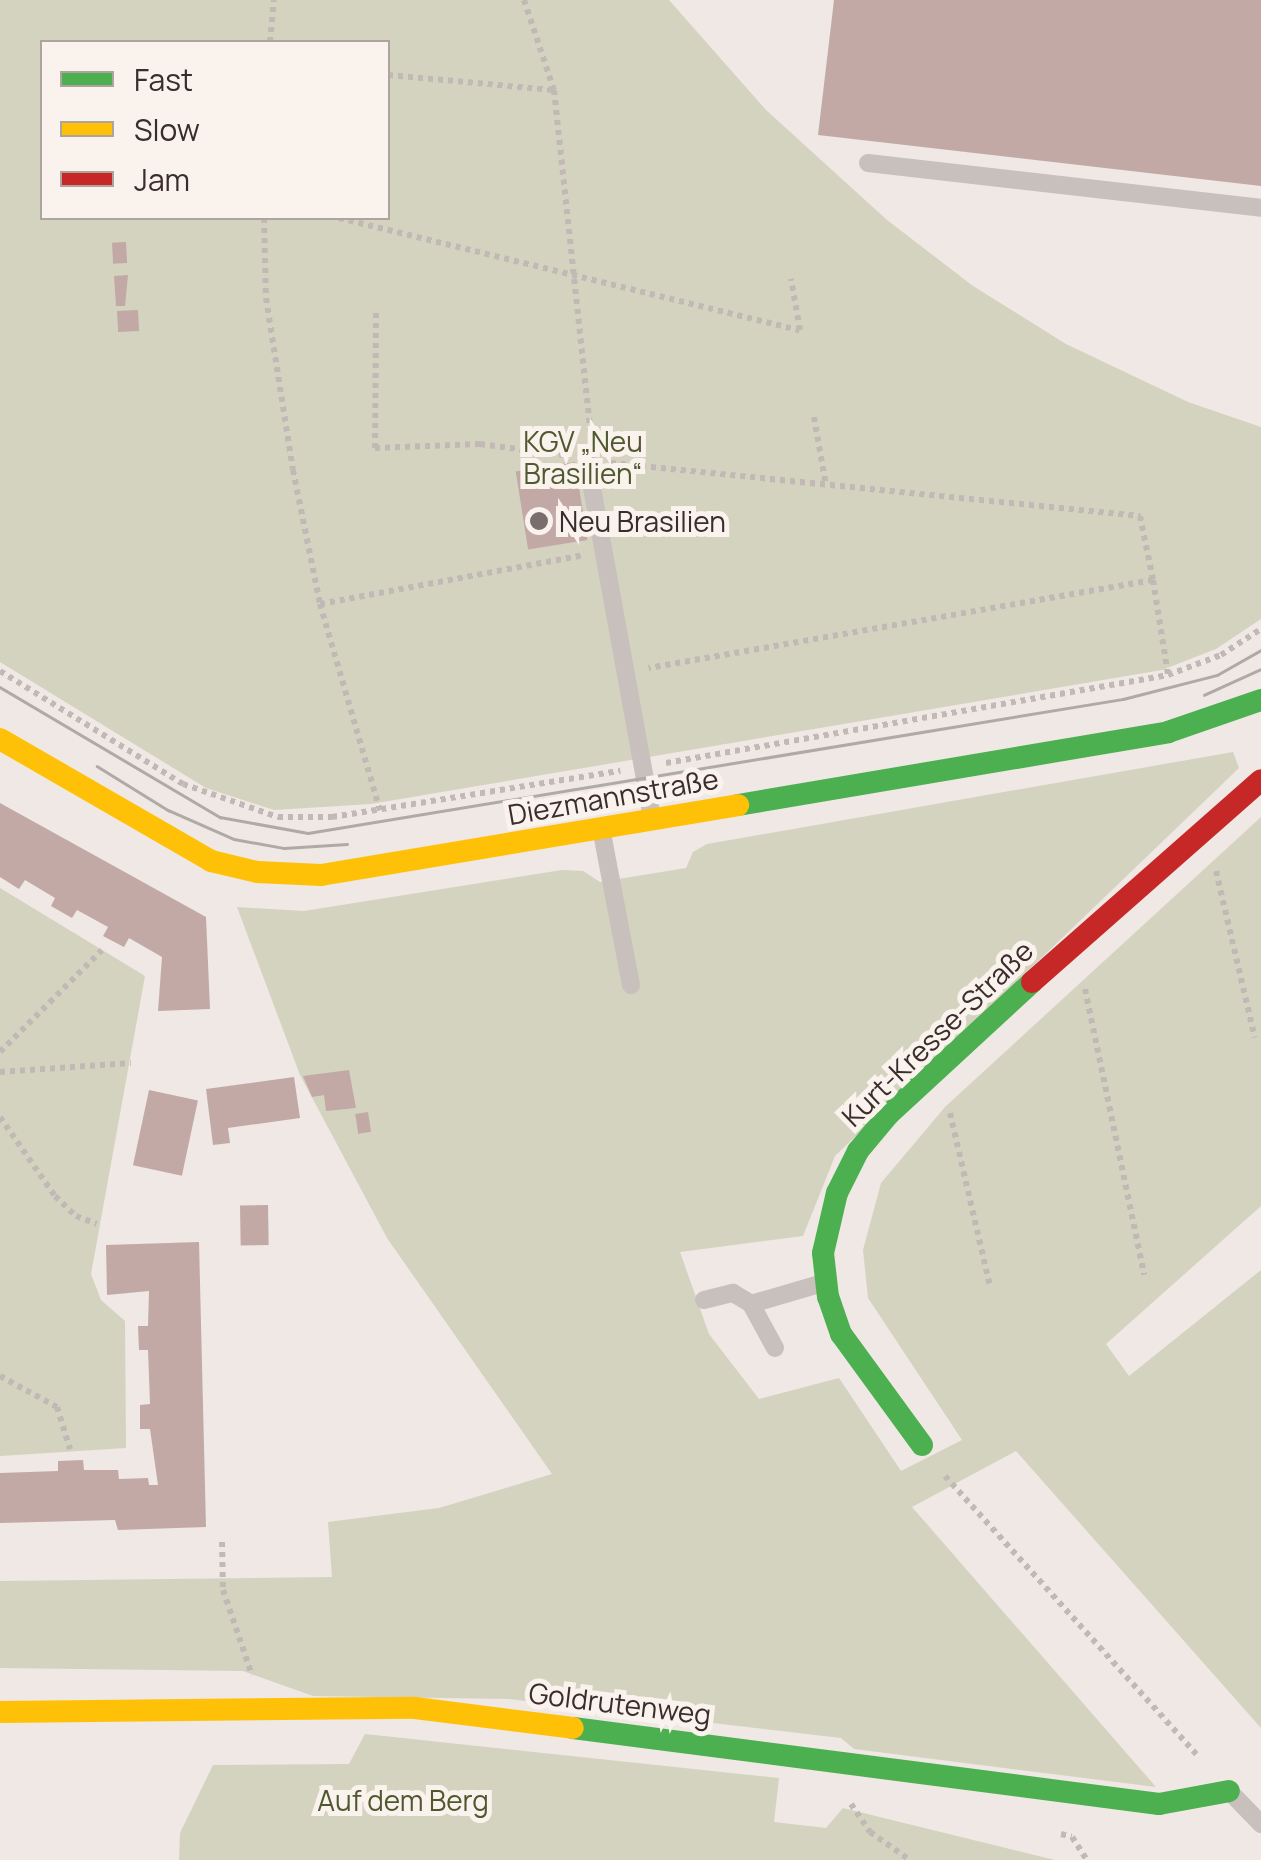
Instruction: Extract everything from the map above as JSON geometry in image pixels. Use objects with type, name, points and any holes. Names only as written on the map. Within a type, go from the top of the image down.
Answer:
[{"type":"street","name":"Diezmannstraße","points":[[0,739],[175,844],[256,872],[322,875],[1168,732],[1261,700]]},
{"type":"street","name":"Kurt-Kresse-Straße","points":[[922,1445],[841,1334],[826,1282],[823,1253],[837,1193],[858,1151],[888,1115],[1261,780]]},
{"type":"street","name":"Goldrutenweg","points":[[0,1712],[250,1713],[415,1708],[1159,1804],[1228,1791]]},
{"type":"lane","points":[[868,162],[1261,208]]},
{"type":"lane","points":[[587,460],[652,820]]},
{"type":"lane","points":[[601,828],[631,985]]},
{"type":"lane","points":[[751,1304],[826,1282]]},
{"type":"lane","points":[[704,1300],[733,1293],[751,1304],[775,1348]]},
{"type":"lane","points":[[1228,1791],[1261,1824]]},
{"type":"path","points":[[270,40],[274,0]]},
{"type":"path","points":[[524,0],[554,90],[592,443],[587,460]]},
{"type":"path","points":[[390,75],[554,90]]},
{"type":"path","points":[[264,220],[266,298],[320,604],[380,810]]},
{"type":"path","points":[[347,220],[575,280],[800,330],[792,278]]},
{"type":"path","points":[[376,313],[376,448],[480,444],[587,460],[1140,516],[1168,675]]},
{"type":"path","points":[[814,417],[826,486]]},
{"type":"path","points":[[320,604],[602,552]]},
{"type":"path","points":[[623,673],[1153,580]]},
{"type":"path","points":[[1201,883],[1227,860]]},
{"type":"path","points":[[1215,870],[1254,1038]]},
{"type":"path","points":[[0,1052],[102,950]]},
{"type":"path","points":[[1072,1002],[1100,976]]},
{"type":"path","points":[[1085,990],[1144,1275]]},
{"type":"path","points":[[0,1072],[131,1063]]},
{"type":"path","points":[[962,1102],[948,1114],[990,1286]]},
{"type":"path","points":[[0,1117],[55,1196],[76,1216],[97,1224]]},
{"type":"path","points":[[0,1376],[57,1407],[70,1449]]},
{"type":"path","points":[[951,1482],[1228,1791]]},
{"type":"path","points":[[222,1542],[223,1590],[252,1662],[250,1713]]},
{"type":"path","points":[[844,1795],[870,1832],[910,1860]]},
{"type":"green space","name":"KGV „Neu Brasilien“","points":[[0,0],[669,0],[766,110],[887,220],[973,286],[1066,344],[1188,402],[1261,427],[1261,619],[1216,649],[1162,670],[371,804],[274,810],[206,788],[0,662]]},
{"type":"green space","points":[[1233,752],[1239,768],[835,1156],[803,1236],[680,1252],[709,1334],[759,1399],[839,1378],[901,1471],[962,1440],[868,1298],[863,1250],[881,1183],[945,1107],[1261,817],[1261,1206],[1106,1344],[1129,1376],[1261,1270],[1261,1728],[1016,1451],[912,1507],[1156,1787],[854,1749],[841,1738],[509,1699],[313,1696],[243,1671],[0,1668],[0,1581],[332,1577],[328,1522],[439,1508],[552,1474],[387,1238],[300,1075],[237,907],[304,911],[562,870],[583,871],[600,882],[686,868],[693,852],[707,844]]},
{"type":"green space","points":[[0,888],[145,976],[91,1274],[101,1300],[125,1321],[126,1448],[0,1456]]},
{"type":"green space","name":"Auf dem Berg","points":[[365,1734],[779,1778],[774,1822],[826,1828],[843,1808],[1055,1860],[179,1860],[180,1833],[213,1765],[349,1764]]},
{"type":"building","points":[[834,0],[1261,0],[1261,186],[818,135]]},
{"type":"building","points":[[126,242],[127,263],[113,264],[112,243]]},
{"type":"building","points":[[128,275],[125,306],[116,306],[114,276]]},
{"type":"building","points":[[138,310],[139,331],[118,332],[117,311]]},
{"type":"building","points":[[575,462],[587,540],[528,549],[516,471]]},
{"type":"building","points":[[0,803],[206,917],[210,1009],[158,1011],[162,957],[129,938],[124,947],[103,936],[108,927],[77,910],[72,918],[51,906],[55,898],[25,880],[19,889],[0,877]]},
{"type":"building","points":[[349,1070],[356,1108],[326,1111],[324,1095],[312,1097],[303,1076]]},
{"type":"building","points":[[294,1077],[300,1118],[228,1128],[230,1143],[213,1145],[206,1089]]},
{"type":"building","points":[[149,1090],[198,1100],[182,1176],[133,1165]]},
{"type":"building","points":[[368,1112],[371,1132],[358,1134],[355,1114]]},
{"type":"building","points":[[240,1205],[268,1205],[269,1245],[241,1245]]},
{"type":"building","points":[[199,1242],[206,1527],[118,1530],[115,1520],[0,1523],[0,1473],[58,1471],[58,1461],[83,1460],[84,1470],[118,1470],[119,1479],[148,1478],[149,1485],[158,1485],[150,1429],[140,1429],[140,1405],[150,1404],[148,1350],[139,1350],[138,1326],[148,1326],[149,1291],[107,1295],[106,1245]]},
{"type":"tram line","points":[[0,687],[220,817],[308,833],[1123,699],[1217,675],[1261,650]]},
{"type":"tram line","points":[[1204,695],[1261,669]]},
{"type":"tram line","points":[[97,766],[168,810],[234,839],[284,848],[347,844]]},
{"type":"traffic: fast","points":[[738,805],[1168,732],[1261,700]]},
{"type":"traffic: fast","points":[[922,1445],[841,1334],[828,1297],[823,1253],[837,1193],[858,1151],[888,1115],[1032,982]]},
{"type":"traffic: fast","points":[[573,1728],[1159,1804],[1229,1791]]},
{"type":"traffic: slow","points":[[0,739],[211,861],[257,872],[321,875],[738,805]]},
{"type":"traffic: slow","points":[[0,1712],[415,1708],[573,1728]]},
{"type":"traffic: jam","points":[[1032,982],[1261,780]]},
{"type":"place","name":"Neu Brasilien","points":[[539,521]]}]
